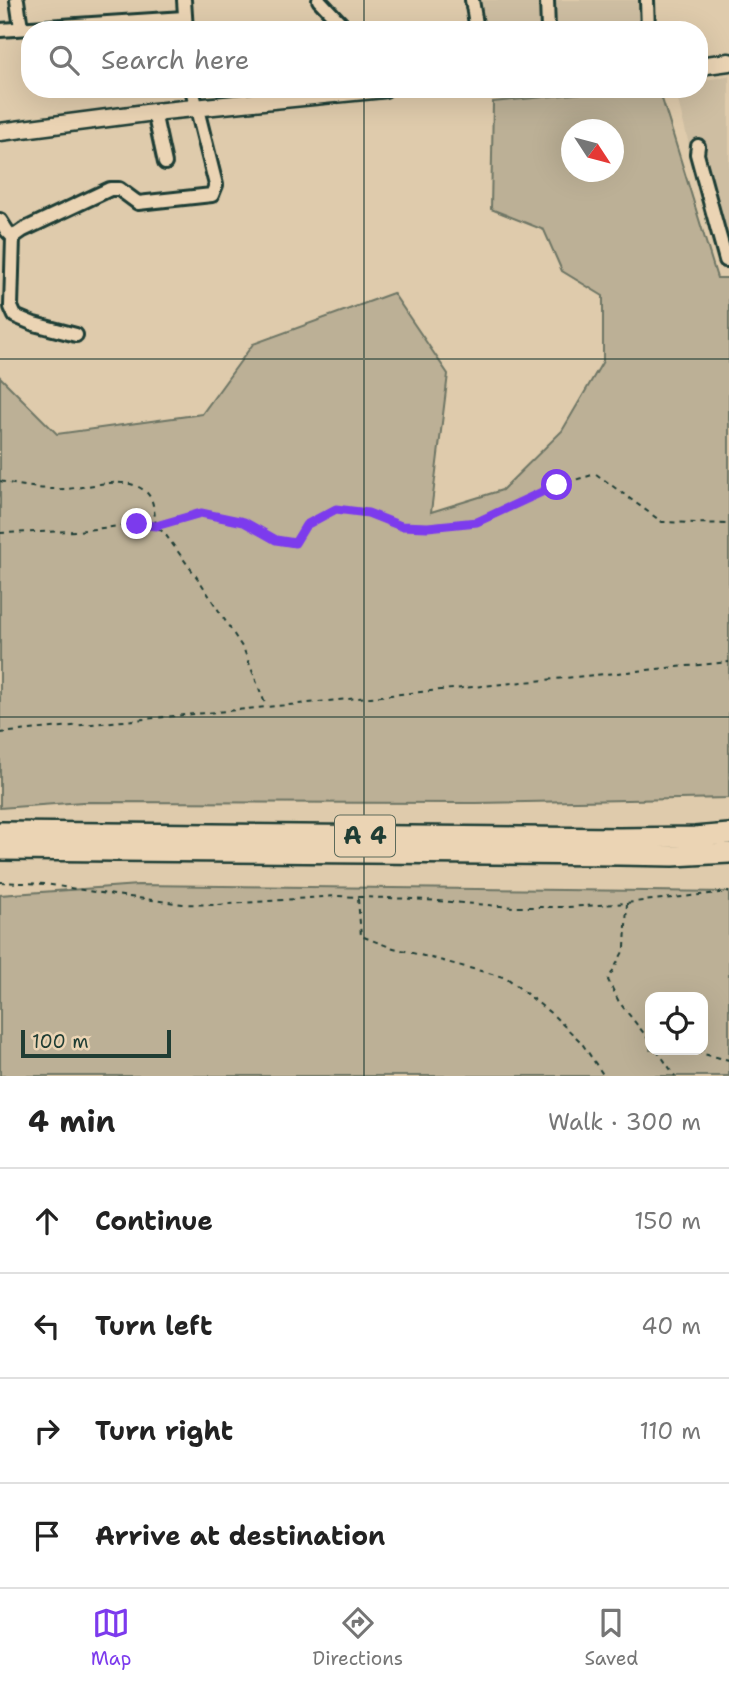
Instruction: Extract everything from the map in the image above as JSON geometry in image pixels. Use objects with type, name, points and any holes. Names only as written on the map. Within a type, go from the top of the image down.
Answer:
[{"type":"highway","name":"A 4","points":[[0,832],[619,838],[729,834]]},
{"type":"highway","name":"A 4","points":[[0,850],[632,856],[729,853]]},
{"type":"main road","points":[[708,65],[729,62]]},
{"type":"main road","points":[[0,131],[292,98]]},
{"type":"street","points":[[0,30],[21,28],[17,0]]},
{"type":"street","points":[[184,0],[185,21]]},
{"type":"street","points":[[318,0],[338,21]]},
{"type":"street","points":[[472,0],[476,21]]},
{"type":"street","points":[[547,0],[548,21]]},
{"type":"street","points":[[646,21],[647,0]]},
{"type":"street","points":[[13,237],[110,189],[119,189],[138,203],[212,195],[216,186],[194,98]]},
{"type":"street","points":[[154,112],[165,163]]},
{"type":"street","points":[[698,146],[697,154],[726,260],[729,260]]},
{"type":"street","points":[[0,220],[13,237],[11,307],[16,316],[34,324],[76,335]]},
{"type":"path","points":[[0,533],[77,531],[137,524],[156,526],[201,513],[244,522],[276,540],[295,543],[306,525],[336,509],[368,513],[401,526],[428,527],[477,522],[557,485],[596,474],[662,522],[729,524]]},
{"type":"path","points":[[0,481],[42,489],[66,489],[118,482],[137,486],[147,492],[153,502],[156,526],[165,534],[201,583],[244,650],[267,707]]},
{"type":"path","points":[[0,733],[729,662]]},
{"type":"path","points":[[0,882],[45,884],[183,904],[217,905],[357,897],[513,907],[567,907],[729,892]]},
{"type":"path","points":[[357,897],[361,936],[390,947],[507,978],[553,1015],[580,1042],[604,1076]]},
{"type":"path","points":[[627,903],[625,948],[608,980],[620,1002],[645,1034]]},
{"type":"path","points":[[660,1055],[675,1076]]},
{"type":"path","points":[[708,1055],[729,1060]]},
{"type":"shaded area","points":[[481,0],[655,0],[653,21],[484,21]]},
{"type":"shaded area","points":[[729,76],[729,268],[720,268],[677,98],[708,98],[708,80]]},
{"type":"shaded area","points":[[534,98],[662,98],[717,278],[729,278],[729,798],[476,803],[83,802],[0,808],[0,377],[57,434],[202,414],[253,344],[393,293],[448,374],[431,512],[502,490],[562,431],[603,361],[603,296],[562,271],[544,230],[491,209],[493,102]]},
{"type":"shaded area","points":[[138,885],[729,892],[729,1076],[0,1076],[0,895]]},
{"type":"route","points":[[137,524],[156,526],[201,513],[244,522],[276,540],[295,543],[306,525],[336,509],[368,513],[401,526],[428,527],[477,522],[557,485]]}]
